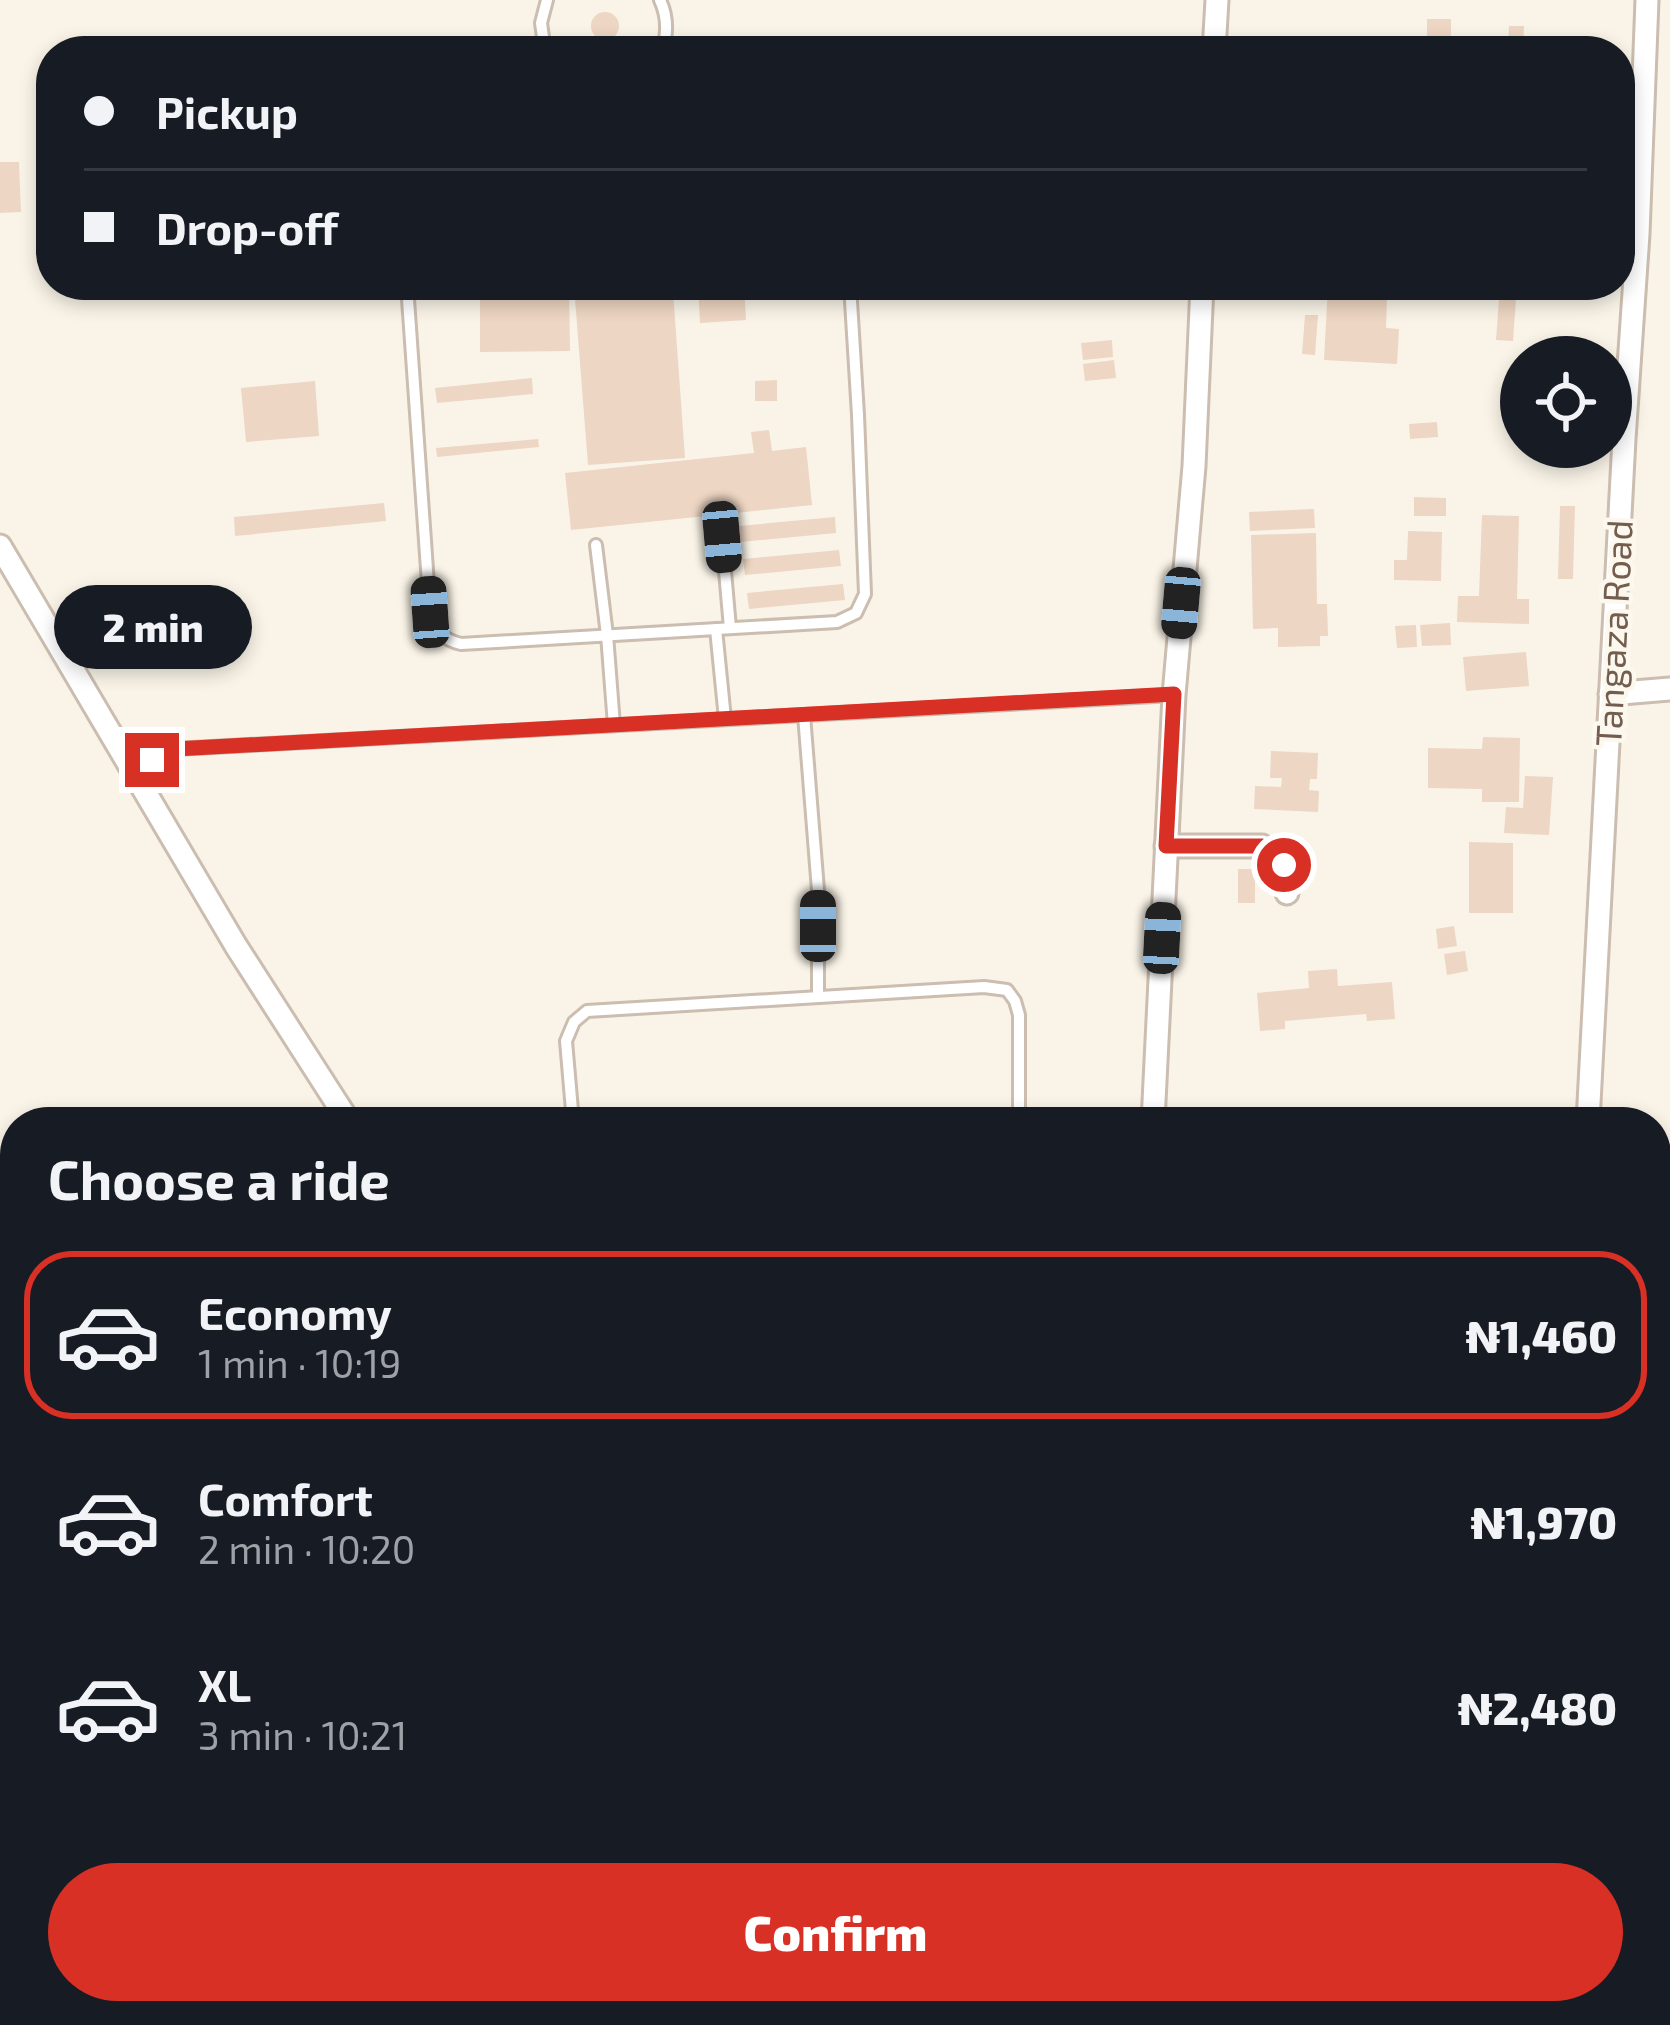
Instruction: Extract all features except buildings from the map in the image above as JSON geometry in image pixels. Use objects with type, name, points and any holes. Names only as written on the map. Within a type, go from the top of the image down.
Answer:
[{"type":"street","points":[[1215,36],[1216,0]]},
{"type":"street","name":"Tangaza Road","points":[[1635,283],[1647,0]]},
{"type":"street","points":[[1154,1107],[1174,694],[1194,466],[1201,300]]},
{"type":"street","name":"Tangaza Road","points":[[1589,1107],[1634,300]]},
{"type":"street","points":[[0,546],[236,946],[339,1107]]},
{"type":"street","points":[[1610,694],[1670,689]]},
{"type":"street","points":[[1166,846],[1262,846],[1284,865],[1287,893]]},
{"type":"lane","points":[[542,36],[547,0]]},
{"type":"lane","points":[[660,0],[666,36]]},
{"type":"lane","points":[[408,300],[430,612],[446,640],[461,644],[844,620],[856,613],[863,601],[851,300]]},
{"type":"lane","points":[[722,537],[725,719]]},
{"type":"lane","points":[[596,544],[614,725]]},
{"type":"lane","points":[[130,770],[175,749],[1174,694]]},
{"type":"lane","points":[[804,715],[818,890],[818,996]]},
{"type":"lane","points":[[572,1107],[566,1041],[574,1022],[587,1011],[984,987],[1007,990],[1015,1001],[1019,1107]]},
{"type":"route","points":[[152,760],[175,749],[1174,694],[1166,846],[1262,846],[1284,865]]}]
